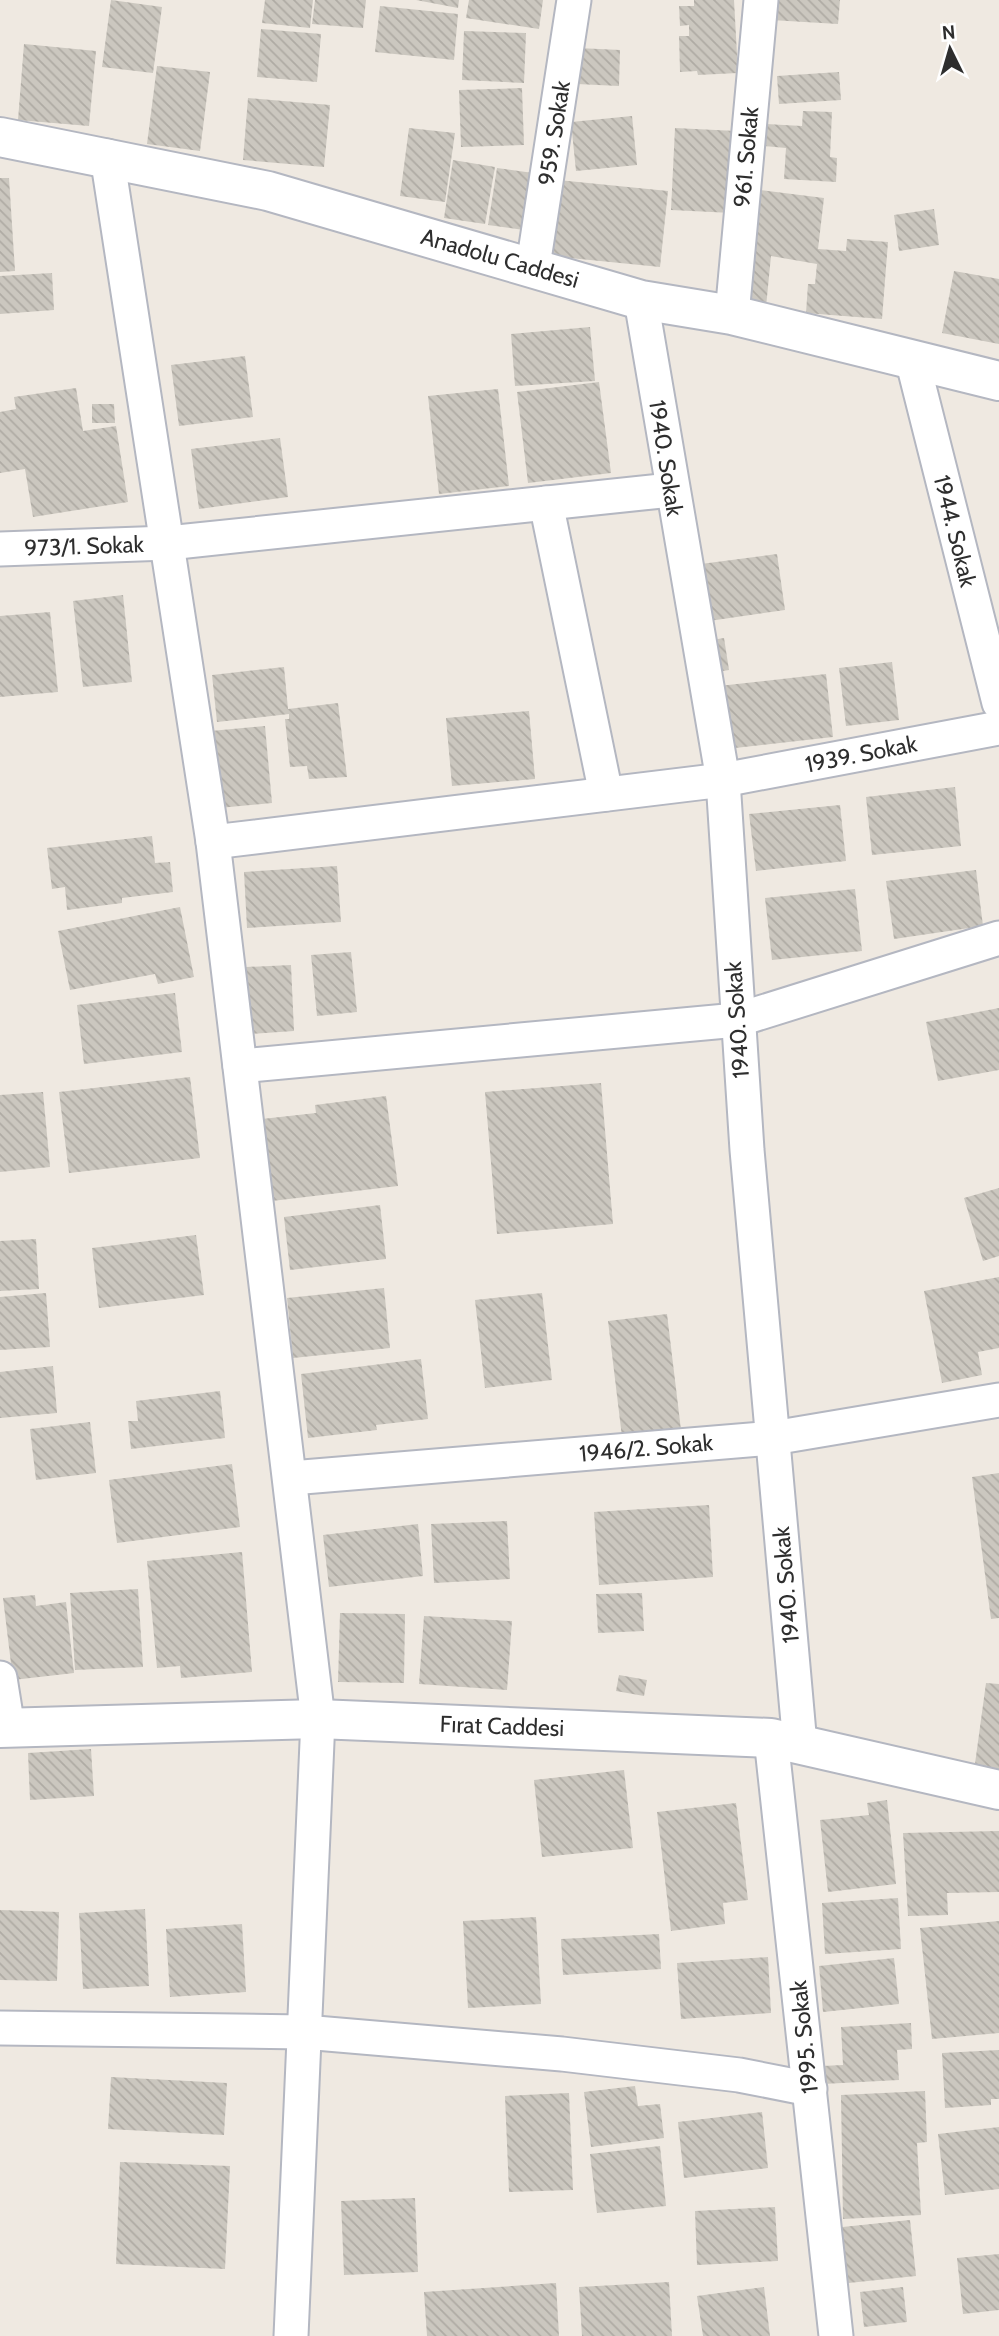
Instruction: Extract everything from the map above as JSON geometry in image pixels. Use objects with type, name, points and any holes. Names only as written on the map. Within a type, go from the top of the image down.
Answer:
[{"type":"street","name":"959. Sokak","points":[[533,266],[574,0]]},
{"type":"street","name":"961. Sokak","points":[[732,315],[761,0]]},
{"type":"street","name":"Anadolu Caddesi","points":[[0,137],[107,156],[268,191],[533,266],[641,300],[732,315],[999,381]]},
{"type":"street","points":[[107,156],[213,842],[318,1718],[291,2336]]},
{"type":"street","name":"1940. Sokak","points":[[641,300],[671,490],[723,780],[737,1020],[773,1438],[785,1741]]},
{"type":"street","name":"1944. Sokak","points":[[912,359],[999,703]]},
{"type":"street","name":"973/1. Sokak","points":[[0,549],[167,543],[671,490]]},
{"type":"street","points":[[546,503],[606,794]]},
{"type":"street","name":"1939. Sokak","points":[[213,842],[723,780],[999,728]]},
{"type":"street","points":[[240,1066],[737,1020],[999,938]]},
{"type":"street","name":"1946/2. Sokak","points":[[291,1478],[773,1438],[999,1400]]},
{"type":"street","points":[[0,1678],[4,1728]]},
{"type":"street","name":"Fırat Caddesi","points":[[4,1728],[318,1718],[785,1741],[999,1790]]},
{"type":"street","name":"1995. Sokak","points":[[785,1741],[810,2089],[836,2336]]},
{"type":"street","points":[[0,2028],[304,2032],[562,2054],[739,2074],[810,2089]]},
{"type":"building","points":[[111,0],[162,7],[153,73],[102,67]]},
{"type":"building","points":[[265,0],[313,0],[310,28],[262,23]]},
{"type":"building","points":[[315,0],[366,0],[363,28],[312,24]]},
{"type":"building","points":[[416,0],[459,0],[458,8]]},
{"type":"building","points":[[469,0],[543,0],[539,29],[466,18]]},
{"type":"building","points":[[694,0],[734,0],[738,73],[698,75],[697,71],[680,72],[679,36],[689,36],[689,25],[680,26],[679,6],[694,6]]},
{"type":"building","points":[[772,0],[840,0],[838,24],[771,20]]},
{"type":"building","points":[[380,6],[458,14],[454,60],[375,52]]},
{"type":"building","points":[[261,29],[321,34],[317,82],[257,77]]},
{"type":"building","points":[[464,31],[526,33],[524,83],[462,80]]},
{"type":"building","points":[[24,44],[96,51],[89,126],[18,120]]},
{"type":"building","points":[[578,48],[620,50],[619,86],[577,84]]},
{"type":"building","points":[[157,66],[210,72],[200,151],[147,144]]},
{"type":"building","points":[[839,72],[841,100],[779,104],[777,76]]},
{"type":"building","points":[[522,88],[524,145],[461,147],[459,90]]},
{"type":"building","points":[[248,98],[330,105],[324,167],[243,160]]},
{"type":"building","points":[[803,111],[832,112],[830,157],[837,158],[836,182],[784,179],[786,148],[764,146],[766,124],[802,126]]},
{"type":"building","points":[[632,116],[637,165],[576,171],[571,122]]},
{"type":"building","points":[[409,128],[455,133],[445,202],[400,196]]},
{"type":"building","points":[[675,128],[736,131],[732,213],[671,210]]},
{"type":"building","points":[[453,160],[495,167],[485,224],[444,218]]},
{"type":"building","points":[[497,168],[533,173],[524,230],[488,225]]},
{"type":"building","points":[[0,178],[9,178],[15,271],[0,272]]},
{"type":"building","points":[[558,180],[668,191],[660,267],[550,256]]},
{"type":"building","points":[[753,189],[824,198],[818,249],[846,251],[847,239],[888,242],[882,319],[806,313],[808,284],[815,284],[817,264],[771,256],[766,307],[739,303]]},
{"type":"building","points":[[934,209],[939,245],[899,251],[894,215]]},
{"type":"building","points":[[954,271],[999,279],[999,344],[942,333]]},
{"type":"building","points":[[52,273],[54,310],[0,314],[0,276]]},
{"type":"building","points":[[590,327],[595,381],[515,386],[511,334]]},
{"type":"building","points":[[245,356],[253,417],[179,426],[171,365]]},
{"type":"building","points":[[599,382],[611,473],[528,483],[517,392]]},
{"type":"building","points":[[76,388],[83,431],[116,426],[128,502],[33,517],[25,469],[0,473],[0,412],[16,409],[14,397]]},
{"type":"building","points":[[498,389],[509,486],[439,494],[428,396]]},
{"type":"building","points":[[92,404],[114,404],[115,423],[92,423]]},
{"type":"building","points":[[280,438],[288,497],[199,509],[191,449]]},
{"type":"building","points":[[777,554],[785,610],[709,621],[701,564]]},
{"type":"building","points":[[123,595],[132,682],[83,687],[73,601]]},
{"type":"building","points":[[50,612],[58,692],[0,697],[0,616]]},
{"type":"building","points":[[724,638],[729,670],[711,673],[706,641]]},
{"type":"building","points":[[892,662],[899,720],[846,726],[839,668]]},
{"type":"building","points":[[284,667],[288,709],[338,703],[347,777],[309,779],[307,766],[290,767],[285,719],[289,719],[289,714],[217,722],[212,675]]},
{"type":"building","points":[[826,674],[833,737],[726,749],[719,686]]},
{"type":"building","points":[[529,711],[535,779],[452,786],[446,718]]},
{"type":"building","points":[[265,726],[272,803],[219,808],[211,731]]},
{"type":"building","points":[[955,787],[961,846],[872,855],[866,797]]},
{"type":"building","points":[[840,805],[846,861],[756,871],[749,814]]},
{"type":"building","points":[[152,836],[155,863],[170,862],[173,892],[122,898],[122,903],[67,910],[65,887],[52,889],[47,848]]},
{"type":"building","points":[[337,866],[341,922],[247,928],[244,872]]},
{"type":"building","points":[[976,870],[983,926],[894,939],[886,881]]},
{"type":"building","points":[[855,889],[862,951],[772,960],[765,898]]},
{"type":"building","points":[[180,907],[194,977],[158,984],[155,974],[70,990],[58,931]]},
{"type":"building","points":[[351,952],[357,1012],[317,1016],[311,955]]},
{"type":"building","points":[[291,965],[294,1031],[250,1034],[246,967]]},
{"type":"building","points":[[175,993],[182,1052],[84,1064],[77,1005]]},
{"type":"building","points":[[999,1008],[999,1070],[938,1081],[926,1022]]},
{"type":"building","points":[[190,1077],[200,1158],[69,1173],[59,1092]]},
{"type":"building","points":[[601,1083],[613,1224],[497,1234],[485,1092]]},
{"type":"building","points":[[43,1092],[50,1167],[0,1172],[0,1095]]},
{"type":"building","points":[[386,1096],[398,1186],[272,1201],[262,1119],[316,1113],[315,1105]]},
{"type":"building","points":[[999,1188],[999,1256],[983,1261],[964,1198]]},
{"type":"building","points":[[380,1205],[386,1259],[290,1270],[284,1217]]},
{"type":"building","points":[[196,1235],[204,1295],[99,1308],[92,1248]]},
{"type":"building","points":[[36,1239],[39,1289],[0,1291],[0,1241]]},
{"type":"building","points":[[999,1277],[999,1348],[978,1352],[982,1375],[942,1383],[924,1291]]},
{"type":"building","points":[[384,1288],[390,1348],[293,1358],[287,1298]]},
{"type":"building","points":[[46,1293],[50,1347],[0,1350],[0,1297]]},
{"type":"building","points":[[542,1293],[552,1380],[485,1388],[475,1300]]},
{"type":"building","points":[[667,1314],[681,1430],[622,1437],[608,1321]]},
{"type":"building","points":[[421,1359],[428,1419],[376,1425],[377,1430],[308,1438],[301,1374]]},
{"type":"building","points":[[53,1366],[57,1413],[0,1418],[0,1372]]},
{"type":"building","points":[[220,1391],[225,1438],[131,1449],[128,1421],[138,1421],[136,1401]]},
{"type":"building","points":[[90,1422],[96,1473],[36,1480],[30,1429]]},
{"type":"building","points":[[232,1464],[240,1527],[117,1543],[109,1480]]},
{"type":"building","points":[[999,1473],[999,1618],[991,1619],[972,1477]]},
{"type":"building","points":[[709,1505],[713,1577],[599,1585],[594,1512]]},
{"type":"building","points":[[507,1521],[510,1579],[434,1583],[431,1524]]},
{"type":"building","points":[[418,1524],[423,1576],[329,1587],[323,1535]]},
{"type":"building","points":[[242,1552],[252,1672],[181,1678],[180,1666],[157,1668],[147,1561]]},
{"type":"building","points":[[138,1589],[143,1667],[75,1670],[70,1593]]},
{"type":"building","points":[[642,1593],[644,1631],[598,1633],[596,1594]]},
{"type":"building","points":[[35,1595],[36,1606],[66,1602],[74,1673],[13,1680],[3,1598]]},
{"type":"building","points":[[340,1613],[405,1614],[404,1683],[338,1682]]},
{"type":"building","points":[[424,1616],[512,1621],[507,1690],[419,1684]]},
{"type":"building","points":[[619,1675],[647,1680],[644,1696],[616,1691]]},
{"type":"building","points":[[986,1683],[999,1684],[999,1774],[974,1771]]},
{"type":"building","points":[[91,1749],[94,1796],[30,1800],[28,1753]]},
{"type":"building","points":[[624,1770],[633,1848],[542,1857],[534,1780]]},
{"type":"building","points":[[887,1800],[896,1884],[828,1892],[820,1820],[869,1815],[867,1803]]},
{"type":"building","points":[[736,1803],[748,1900],[723,1903],[725,1924],[671,1931],[657,1812]]},
{"type":"building","points":[[999,1831],[999,1892],[947,1893],[948,1915],[908,1916],[903,1833]]},
{"type":"building","points":[[898,1898],[901,1949],[825,1954],[822,1903]]},
{"type":"building","points":[[145,1909],[149,1986],[83,1989],[79,1913]]},
{"type":"building","points":[[0,1910],[59,1912],[57,1981],[0,1980]]},
{"type":"building","points":[[536,1917],[541,2004],[468,2008],[463,1921]]},
{"type":"building","points":[[999,1921],[999,2033],[932,2039],[920,1928]]},
{"type":"building","points":[[242,1924],[246,1992],[170,1997],[166,1929]]},
{"type":"building","points":[[659,1934],[661,1969],[563,1975],[561,1939]]},
{"type":"building","points":[[768,1957],[771,2013],[681,2019],[677,1963]]},
{"type":"building","points":[[894,1958],[899,2004],[823,2012],[819,1966]]},
{"type":"building","points":[[911,2023],[912,2049],[897,2050],[899,2080],[823,2084],[822,2066],[843,2065],[841,2027]]},
{"type":"building","points":[[999,2050],[999,2099],[991,2099],[991,2105],[945,2108],[942,2053]]},
{"type":"building","points":[[111,2077],[227,2083],[224,2135],[108,2129]]},
{"type":"building","points":[[635,2086],[638,2106],[660,2104],[664,2138],[591,2147],[584,2092]]},
{"type":"building","points":[[925,2091],[927,2142],[917,2143],[921,2215],[843,2219],[841,2095]]},
{"type":"building","points":[[569,2093],[573,2190],[509,2192],[505,2096]]},
{"type":"building","points":[[762,2112],[768,2168],[684,2178],[678,2122]]},
{"type":"building","points":[[999,2127],[999,2189],[945,2195],[938,2134]]},
{"type":"building","points":[[660,2146],[666,2206],[597,2213],[590,2154]]},
{"type":"building","points":[[120,2162],[230,2166],[225,2269],[116,2264]]},
{"type":"building","points":[[415,2198],[418,2272],[344,2275],[341,2201]]},
{"type":"building","points":[[775,2207],[778,2261],[697,2265],[695,2211]]},
{"type":"building","points":[[910,2220],[916,2276],[839,2284],[833,2228]]},
{"type":"building","points":[[999,2254],[999,2310],[963,2314],[957,2258]]},
{"type":"building","points":[[669,2282],[672,2336],[582,2336],[579,2287]]},
{"type":"building","points":[[556,2283],[559,2336],[427,2336],[424,2292]]},
{"type":"building","points":[[764,2287],[770,2336],[703,2336],[697,2296]]},
{"type":"building","points":[[903,2287],[907,2322],[864,2327],[860,2292]]}]
